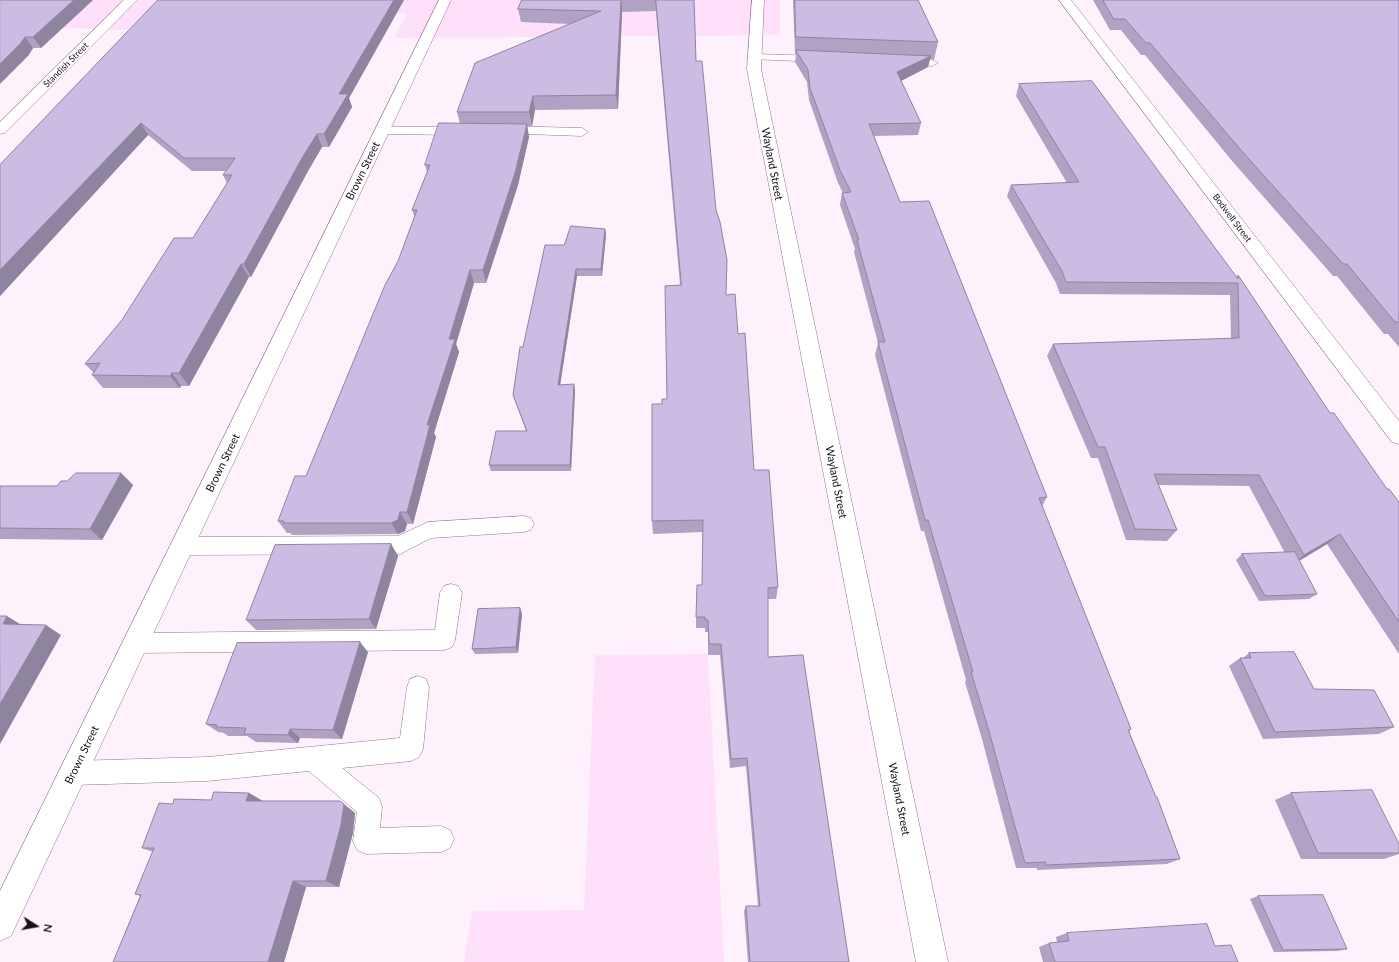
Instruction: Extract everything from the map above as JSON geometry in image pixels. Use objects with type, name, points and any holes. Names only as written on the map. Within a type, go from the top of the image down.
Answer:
[{"type":"street","name":"Standish Street","points":[[0,130],[131,0]]},
{"type":"street","name":"Brown Street","points":[[0,925],[445,0]]},
{"type":"street","name":"Wayland Street","points":[[758,0],[754,69],[932,962]]},
{"type":"street","name":"Bodwell Street","points":[[1065,0],[1399,436]]},
{"type":"lane","points":[[754,57],[832,60]]},
{"type":"lane","points":[[894,62],[932,63]]},
{"type":"lane","points":[[382,131],[478,130]]},
{"type":"lane","points":[[492,130],[582,132]]},
{"type":"lane","points":[[183,546],[400,545],[428,530],[524,524]]},
{"type":"lane","points":[[136,643],[444,640],[451,593]]},
{"type":"lane","points":[[73,773],[207,769],[411,749],[418,687]]},
{"type":"lane","points":[[312,758],[370,807],[366,841],[441,839]]},
{"type":"shaded area","points":[[0,0],[156,0],[128,30],[0,26]]},
{"type":"shaded area","points":[[218,0],[780,0],[780,35],[394,38],[407,13],[272,13]]},
{"type":"shaded area","points":[[708,654],[724,962],[464,962],[472,911],[584,910],[595,655]]},
{"type":"building","points":[[0,0],[74,0],[33,37],[25,37],[0,64]]},
{"type":"building","points":[[158,0],[394,0],[339,94],[348,94],[324,134],[317,134],[302,158],[244,264],[241,264],[179,373],[172,373],[170,376],[92,375],[100,363],[85,364],[122,320],[174,238],[193,238],[232,175],[223,175],[235,158],[184,158],[141,123],[0,270],[0,165]]},
{"type":"building","points":[[522,0],[621,0],[616,95],[533,96],[529,112],[457,112],[475,63],[601,11],[518,9]]},
{"type":"building","points":[[656,0],[694,0],[696,61],[702,61],[716,210],[720,222],[727,260],[726,295],[735,294],[738,334],[745,333],[754,470],[769,470],[778,587],[768,588],[768,657],[803,655],[849,962],[750,962],[746,906],[760,906],[747,758],[731,759],[721,644],[709,644],[708,620],[705,620],[705,617],[696,617],[697,585],[702,585],[703,520],[652,521],[652,404],[662,404],[662,399],[667,399],[665,286],[681,285]]},
{"type":"building","points":[[795,0],[918,0],[938,42],[796,37]]},
{"type":"building","points":[[1103,0],[1399,1],[1399,322],[1395,322],[1347,264],[1343,264],[1240,149],[1150,43],[1146,43],[1125,19],[1114,19]]},
{"type":"building","points":[[796,50],[931,56],[897,72],[921,123],[869,124],[900,202],[929,201],[1047,497],[1039,498],[1131,729],[1128,730],[1157,797],[1180,859],[1046,865],[1046,862],[1025,863],[989,731],[971,672],[973,672],[928,520],[925,520],[878,342],[885,342],[857,240],[859,240],[842,193],[851,192],[840,170],[810,88],[808,70]]},
{"type":"building","points":[[1092,81],[1238,279],[1238,275],[1330,413],[1334,413],[1387,489],[1389,489],[1399,502],[1399,622],[1340,534],[1304,555],[1259,475],[1154,474],[1177,530],[1135,529],[1105,447],[1098,447],[1053,344],[1239,338],[1238,283],[1066,282],[1062,271],[1011,185],[1079,182],[1019,84]]},
{"type":"building","points":[[439,123],[527,124],[515,173],[483,270],[470,270],[449,339],[455,339],[427,425],[430,425],[407,512],[400,512],[398,520],[391,523],[283,523],[284,521],[278,521],[295,476],[306,476],[385,285],[398,261],[417,210],[412,210],[430,165],[425,165]]},
{"type":"building","points":[[571,226],[605,229],[601,269],[576,269],[558,385],[574,384],[570,465],[489,465],[496,431],[527,431],[513,395],[520,347],[523,347],[545,245],[564,245]]},
{"type":"building","points":[[76,473],[121,473],[90,529],[0,528],[0,486],[57,486],[61,481],[67,481]]},
{"type":"building","points":[[391,544],[369,619],[246,620],[275,545]]},
{"type":"building","points":[[1295,552],[1317,594],[1265,596],[1242,554]]},
{"type":"building","points":[[520,608],[516,647],[472,649],[478,609]]},
{"type":"building","points":[[0,616],[7,616],[3,624],[46,625],[0,704]]},
{"type":"building","points":[[360,642],[333,730],[290,729],[288,735],[244,734],[246,728],[216,727],[217,725],[206,724],[237,643]]},
{"type":"building","points":[[1294,652],[1314,689],[1374,690],[1394,727],[1275,732],[1240,658],[1251,658],[1249,653]]},
{"type":"building","points":[[1372,790],[1399,844],[1399,853],[1318,853],[1291,793]]},
{"type":"building","points":[[214,792],[249,793],[246,801],[340,801],[344,804],[341,825],[326,881],[293,881],[268,962],[113,962],[141,895],[135,894],[154,848],[142,848],[159,803],[173,804],[174,799],[211,800]]},
{"type":"building","points":[[1323,895],[1347,949],[1283,950],[1258,896]]},
{"type":"building","points":[[1207,924],[1215,946],[1231,945],[1238,962],[1055,962],[1049,943],[1069,941],[1067,933]]}]
